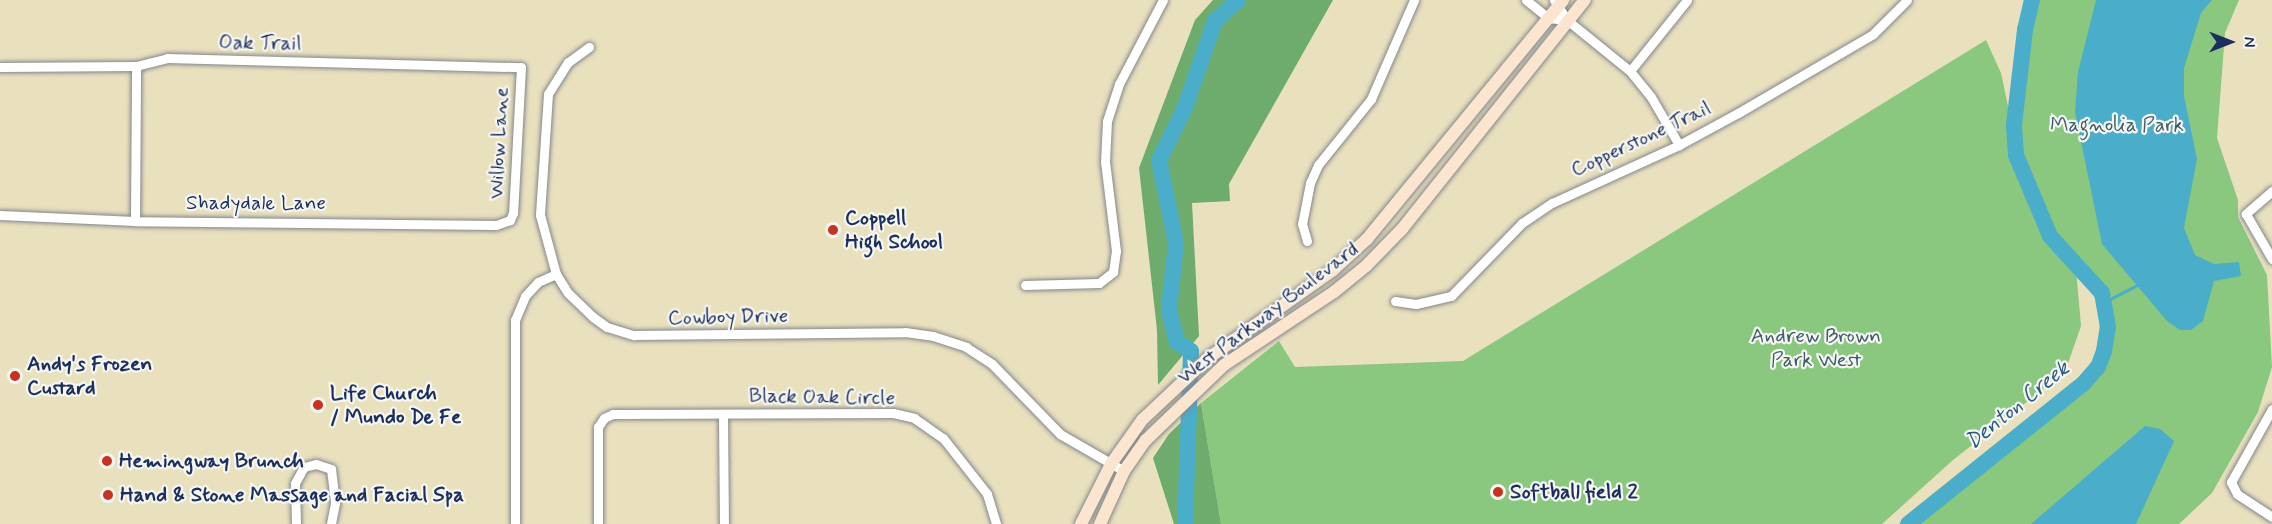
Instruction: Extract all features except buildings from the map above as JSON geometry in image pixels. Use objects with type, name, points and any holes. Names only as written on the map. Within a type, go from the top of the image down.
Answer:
[{"type":"street","points":[[1025,285],[1099,283],[1107,281],[1113,272],[1116,251],[1105,162],[1107,121],[1119,84],[1162,0]]},
{"type":"street","points":[[1306,242],[1302,224],[1310,183],[1318,165],[1371,99],[1414,0]]},
{"type":"street","points":[[1526,0],[1548,18],[1568,21]]},
{"type":"street","name":"West Parkway Boulevard","points":[[1100,524],[1124,471],[1160,424],[1207,379],[1366,266],[1402,229],[1585,0]]},
{"type":"street","points":[[1630,70],[1687,0]]},
{"type":"street","points":[[1559,1],[1568,21],[1630,70],[1651,97],[1679,145]]},
{"type":"street","name":"West Parkway Boulevard","points":[[1081,524],[1111,464],[1157,405],[1208,359],[1333,270],[1367,239],[1548,18],[1559,1]]},
{"type":"street","name":"Copperstone Trail","points":[[1395,301],[1416,304],[1451,296],[1522,223],[1552,203],[1679,145],[1873,33],[1901,2]]},
{"type":"street","name":"Cowboy Drive","points":[[589,47],[568,62],[548,94],[540,215],[556,274],[568,293],[592,317],[607,327],[634,335],[905,332],[933,336],[966,347],[992,364],[1060,435],[1124,471]]},
{"type":"street","name":"Oak Trail","points":[[0,68],[136,66],[167,58],[521,67]]},
{"type":"street","points":[[135,221],[136,66]]},
{"type":"street","name":"Willow Lane","points":[[510,220],[521,67]]},
{"type":"street","points":[[2272,191],[2246,209],[2272,259]]},
{"type":"street","name":"Shadydale Lane","points":[[0,215],[135,221],[496,225],[510,220]]},
{"type":"street","points":[[515,524],[515,320],[525,296],[538,282],[556,274]]},
{"type":"street","points":[[2272,409],[2231,483],[2237,494],[2272,518]]},
{"type":"street","name":"Black Oak Circle","points":[[598,524],[598,428],[613,414],[893,413],[914,418],[943,438],[987,494],[996,524]]},
{"type":"street","points":[[723,414],[724,524]]},
{"type":"street","points":[[296,524],[295,483],[304,467],[316,464],[331,469],[335,503],[331,524]]},
{"type":"green space","points":[[1213,0],[1333,0],[1229,184],[1230,201],[1192,203],[1199,336],[1158,385],[1157,330],[1139,168],[1195,20]]},
{"type":"green space","name":"Andrew Brown Park West","points":[[2032,0],[2239,0],[2225,33],[2217,138],[2238,200],[2238,217],[2267,275],[2272,367],[2258,412],[2212,493],[2179,524],[1908,524],[2098,367],[2108,327],[2102,293],[2066,252],[2076,269],[2081,326],[2065,372],[1953,460],[1882,524],[1221,524],[1201,403],[1279,341],[1295,367],[1463,361],[1986,40],[2001,73],[2014,134],[2025,30]],"holes":[[[2020,165],[2037,207],[2025,189]]]},
{"type":"green space","points":[[1201,403],[1221,524],[1174,524],[1153,458],[1169,434]]},
{"type":"water","points":[[2096,0],[2212,0],[2201,13],[2184,68],[2184,96],[2197,159],[2184,228],[2195,255],[2214,264],[2239,262],[2241,276],[2214,281],[2203,321],[2191,330],[2180,330],[2167,321],[2102,244],[2075,112],[2078,72]]},
{"type":"water","points":[[2145,426],[2160,429],[2174,441],[2136,524],[2031,524]]},
{"type":"waterway","points":[[1185,524],[1191,351],[1177,342],[1169,309],[1176,243],[1159,161],[1185,107],[1215,21],[1238,0]]},
{"type":"waterway","name":"Denton Creek","points":[[1908,524],[2083,384],[2098,367],[2104,351],[2108,327],[2102,293],[2050,236],[2016,155],[2014,125],[2025,30],[2032,0]]},
{"type":"waterway","points":[[2104,302],[2141,283]]},
{"type":"place","name":"Coppell High School","points":[[833,230]]},
{"type":"place","name":"Andy's Frozen Custard","points":[[15,376]]},
{"type":"place","name":"Life Church / Mundo De Fe","points":[[318,405]]},
{"type":"place","name":"Hemingway Brunch","points":[[107,461]]},
{"type":"place","name":"Softball field 2","points":[[1498,492]]},
{"type":"place","name":"Hand & Stone Massage and Facial Spa","points":[[108,495]]},
{"type":"park label","name":"Magnolia Park","points":[[2117,125]]}]
